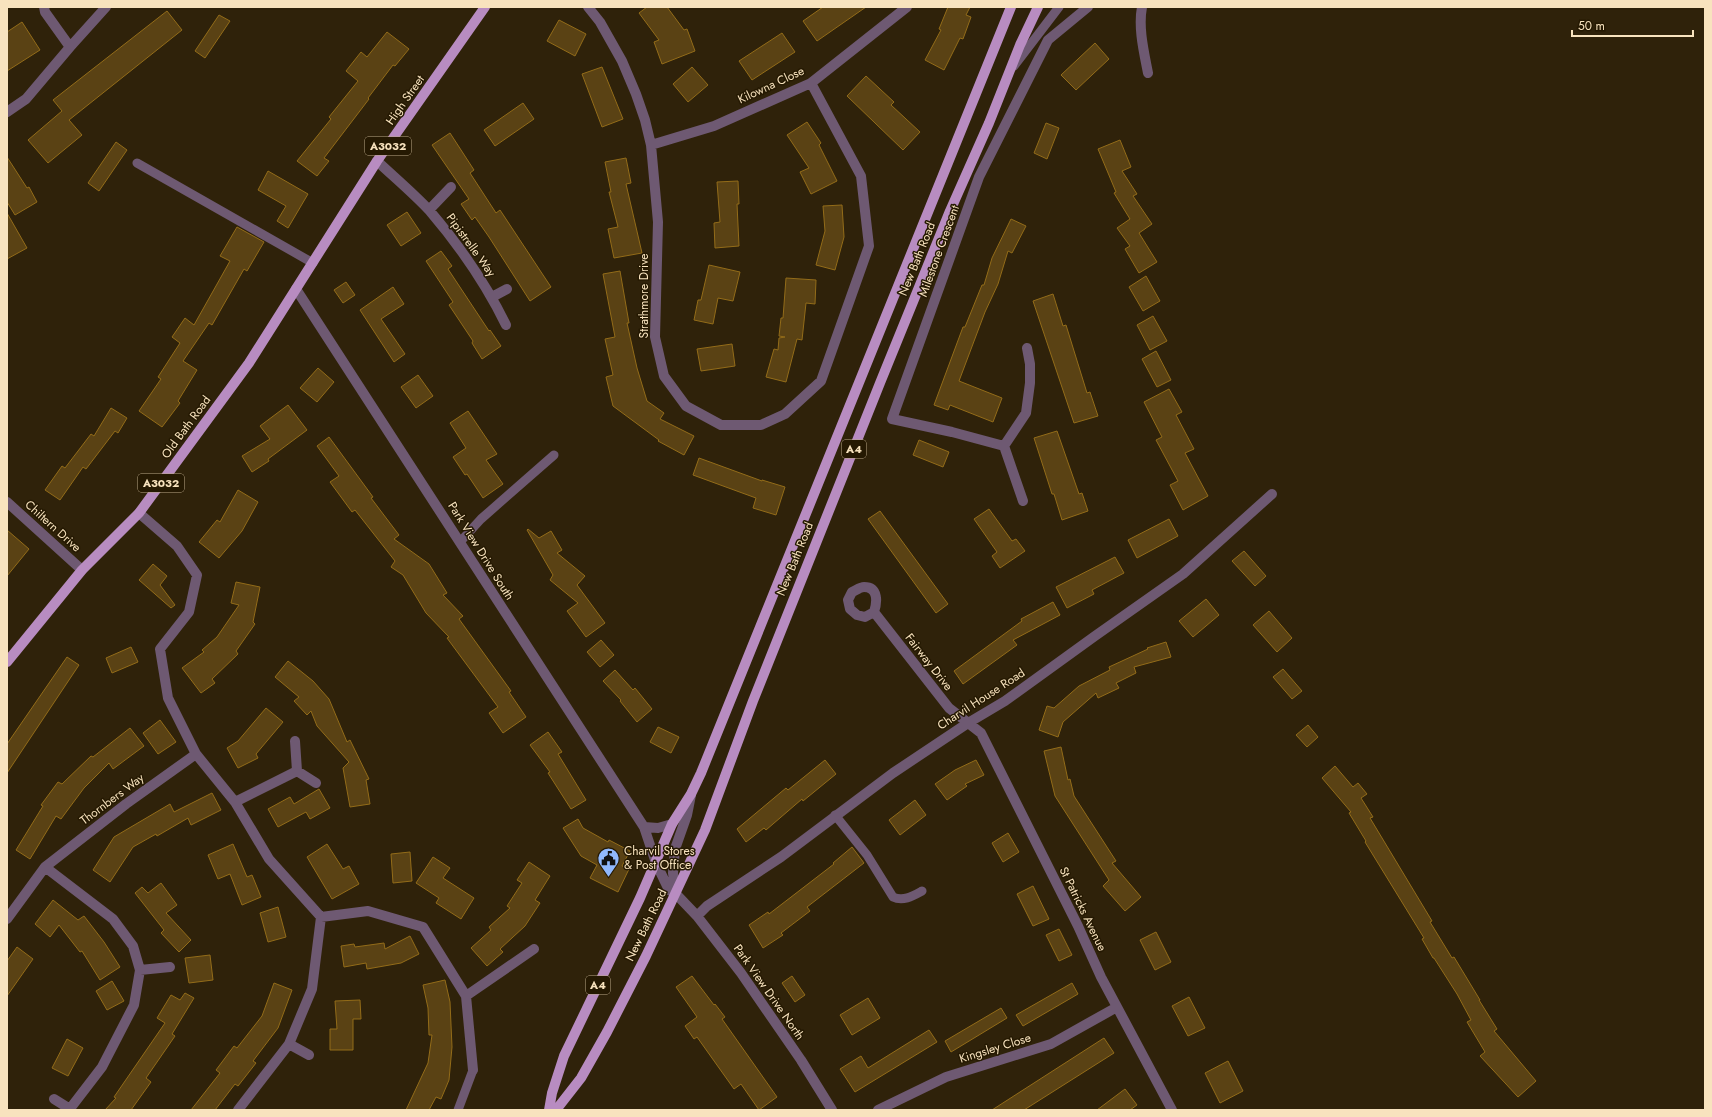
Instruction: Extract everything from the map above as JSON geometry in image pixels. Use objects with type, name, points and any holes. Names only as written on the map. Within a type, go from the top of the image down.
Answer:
[{"type":"main road","name":"High Street","points":[[296,289],[377,161],[485,7]]},
{"type":"main road","name":"New Bath Road","points":[[549,1110],[552,1093],[564,1056],[656,863],[672,824],[691,794],[1011,7]]},
{"type":"main road","name":"New Bath Road","points":[[556,1110],[581,1078],[603,1039],[646,956],[705,830],[753,701],[883,376],[950,211],[1038,7]]},
{"type":"main road","name":"Old Bath Road","points":[[7,662],[82,570],[139,513],[249,363],[296,289]]},
{"type":"street","points":[[44,7],[45,12],[70,48]]},
{"type":"street","points":[[7,112],[26,99],[106,7]]},
{"type":"street","name":"Strathmore Drive","points":[[588,7],[600,22],[622,62],[636,94],[645,120],[651,145],[658,222],[655,337],[664,376],[686,406],[721,425],[761,425],[785,414],[821,381],[869,246],[861,176],[811,83]]},
{"type":"street","name":"Kilowna Close","points":[[651,145],[714,126],[811,83],[907,7]]},
{"type":"street","name":"Milestone Crescent","points":[[1004,446],[952,432],[892,419],[979,177],[1048,40],[1088,7]]},
{"type":"street","points":[[1142,7],[1140,15],[1148,73]]},
{"type":"street","name":"Pipistrelle Way","points":[[377,161],[429,210],[469,262],[492,297],[506,325]]},
{"type":"street","name":"Pipistrelle Way","points":[[429,210],[451,187]]},
{"type":"street","name":"Park View Drive South","points":[[296,289],[644,827],[656,863],[669,890],[676,894]]},
{"type":"street","name":"Pipistrelle Way","points":[[492,297],[507,289]]},
{"type":"street","points":[[1023,501],[1004,446],[1026,413],[1030,377],[1030,364],[1027,348]]},
{"type":"street","name":"Charvil House Road","points":[[697,916],[707,906],[781,857],[893,773],[968,723],[1006,701],[1183,574],[1272,494]]},
{"type":"street","name":"Chiltern Drive","points":[[7,502],[82,570]]},
{"type":"street","points":[[139,513],[177,546],[197,575],[189,612],[160,649],[168,698],[196,754],[235,802],[269,859],[321,917],[312,989],[288,1044],[238,1110]]},
{"type":"street","name":"Fairway Drive","points":[[874,612],[948,708],[968,723]]},
{"type":"street","name":"St Patricks Avenue","points":[[968,723],[981,733],[1117,1007],[1172,1110]]},
{"type":"street","points":[[295,741],[297,771]]},
{"type":"street","name":"Thornbers Way","points":[[7,919],[45,867],[126,804],[196,754]]},
{"type":"street","points":[[235,802],[297,771]]},
{"type":"street","points":[[297,771],[316,783]]},
{"type":"street","points":[[676,894],[673,868],[675,849],[687,815],[691,794]]},
{"type":"street","points":[[644,827],[658,828],[672,824]]},
{"type":"street","points":[[45,867],[113,919],[133,946],[140,970],[134,1004],[102,1067],[69,1109],[54,1098]]},
{"type":"street","name":"Park View Drive North","points":[[676,894],[697,916],[741,973],[801,1060],[832,1110]]},
{"type":"street","points":[[321,917],[368,911],[423,927],[466,996],[473,1070]]},
{"type":"street","points":[[466,996],[534,949]]},
{"type":"street","points":[[140,970],[170,967]]},
{"type":"street","name":"Kingsley Close","points":[[878,1110],[946,1077],[1051,1044],[1117,1007]]},
{"type":"street","points":[[288,1044],[309,1054]]},
{"type":"lane","points":[[1010,70],[1059,7]]},
{"type":"lane","points":[[137,163],[313,263]]},
{"type":"lane","points":[[460,542],[481,519],[554,455]]},
{"type":"lane","points":[[835,815],[867,855],[893,897],[898,900],[907,898],[922,891]]},
{"type":"lane","points":[[458,1110],[473,1070]]},
{"type":"building","points":[[647,7],[667,7],[684,30],[687,29],[695,51],[662,64],[654,42],[659,40],[639,13]]},
{"type":"building","points":[[823,7],[866,7],[817,41],[803,21]]},
{"type":"building","points":[[948,7],[970,7],[966,15],[971,17],[963,39],[960,38],[944,70],[925,60],[941,30],[939,29]]},
{"type":"building","points":[[167,11],[182,30],[69,120],[82,135],[48,163],[28,140],[62,111],[53,100]]},
{"type":"building","points":[[219,15],[230,21],[205,58],[195,51]]},
{"type":"building","points":[[559,20],[586,34],[575,56],[547,41]]},
{"type":"building","points":[[22,22],[40,50],[7,71],[7,32]]},
{"type":"building","points":[[387,32],[409,49],[395,66],[393,65],[324,158],[329,161],[317,176],[297,161],[331,119],[329,117],[358,81],[346,71],[361,52],[367,57]]},
{"type":"building","points":[[782,33],[795,52],[752,80],[739,61]]},
{"type":"building","points":[[1095,43],[1109,59],[1076,90],[1061,75]]},
{"type":"building","points":[[602,67],[623,119],[602,127],[582,74]]},
{"type":"building","points":[[692,67],[708,85],[688,102],[673,84]]},
{"type":"building","points":[[866,76],[894,102],[891,105],[920,132],[903,150],[847,96]]},
{"type":"building","points":[[523,103],[534,119],[495,146],[484,130]]},
{"type":"building","points":[[807,122],[821,143],[819,145],[837,181],[811,194],[800,172],[809,168],[787,135]]},
{"type":"building","points":[[1046,123],[1059,128],[1047,159],[1034,153]]},
{"type":"building","points":[[450,133],[474,170],[470,173],[496,213],[500,210],[551,287],[530,301],[475,217],[472,220],[461,204],[469,199],[432,145]]},
{"type":"building","points":[[1120,140],[1131,167],[1122,171],[1137,194],[1133,196],[1152,224],[1139,233],[1157,262],[1139,273],[1125,249],[1130,246],[1117,228],[1130,219],[1114,193],[1116,192],[1098,149]]},
{"type":"building","points":[[116,142],[127,150],[99,191],[88,183]]},
{"type":"building","points":[[7,157],[27,188],[29,187],[37,202],[15,215],[7,202]]},
{"type":"building","points":[[626,158],[631,183],[626,184],[642,253],[614,258],[608,229],[618,227],[609,192],[611,192],[605,162]]},
{"type":"building","points":[[268,171],[308,194],[288,228],[277,221],[286,206],[258,190]]},
{"type":"building","points":[[738,181],[739,204],[737,204],[739,246],[715,248],[714,223],[720,222],[717,182]]},
{"type":"building","points":[[842,205],[844,237],[835,270],[816,265],[825,231],[823,206]]},
{"type":"building","points":[[407,212],[421,233],[401,246],[387,225]]},
{"type":"building","points":[[7,213],[27,248],[7,259]]},
{"type":"building","points":[[1011,219],[1026,226],[1012,253],[1008,251],[998,284],[985,312],[959,381],[1002,398],[993,422],[950,405],[948,410],[934,405],[963,327],[965,327],[982,285],[984,285],[992,258]]},
{"type":"building","points":[[237,227],[264,242],[247,271],[244,269],[212,325],[209,323],[183,361],[197,370],[178,401],[180,403],[162,427],[139,411],[161,379],[158,377],[180,343],[172,337],[185,318],[194,325],[230,261],[220,256]]},
{"type":"building","points":[[441,251],[452,266],[448,269],[489,331],[490,330],[501,346],[482,359],[472,343],[473,341],[449,305],[453,302],[426,261]]},
{"type":"building","points":[[709,265],[740,272],[733,301],[718,298],[713,324],[694,320],[698,300],[701,300]]},
{"type":"building","points":[[620,271],[629,323],[627,323],[637,368],[647,401],[664,413],[660,419],[694,436],[684,455],[658,441],[659,440],[613,406],[606,377],[613,375],[605,339],[615,337],[603,274]]},
{"type":"building","points":[[1146,276],[1160,301],[1143,311],[1129,287]]},
{"type":"building","points":[[786,278],[816,280],[815,304],[806,303],[802,340],[797,339],[786,382],[766,377],[774,349],[778,350],[779,338],[785,337],[779,336],[781,318],[783,318]]},
{"type":"building","points":[[346,282],[355,295],[343,303],[334,290]]},
{"type":"building","points":[[393,287],[404,304],[381,319],[405,354],[394,362],[360,310]]},
{"type":"building","points":[[1053,294],[1063,326],[1066,325],[1087,393],[1090,392],[1098,416],[1074,423],[1033,301]]},
{"type":"building","points":[[1153,316],[1167,341],[1150,350],[1137,325]]},
{"type":"building","points":[[732,344],[735,366],[701,371],[697,349]]},
{"type":"building","points":[[1156,351],[1171,380],[1157,387],[1142,359]]},
{"type":"building","points":[[318,368],[334,382],[317,402],[300,388]]},
{"type":"building","points":[[418,375],[433,396],[416,408],[401,387]]},
{"type":"building","points":[[1169,389],[1182,412],[1176,415],[1194,449],[1185,453],[1208,496],[1183,510],[1170,485],[1178,481],[1156,440],[1162,437],[1144,402]]},
{"type":"building","points":[[288,405],[307,430],[268,459],[269,461],[252,472],[242,456],[270,439],[260,426]]},
{"type":"building","points":[[111,408],[127,418],[118,433],[115,431],[86,469],[83,467],[60,500],[45,490],[62,466],[65,468],[91,434],[94,436]]},
{"type":"building","points":[[468,411],[497,454],[486,460],[503,484],[483,498],[467,474],[465,475],[453,457],[466,448],[450,423]]},
{"type":"building","points":[[1057,431],[1079,494],[1082,493],[1088,511],[1062,520],[1034,438]]},
{"type":"building","points":[[329,437],[373,497],[371,498],[399,535],[394,539],[429,564],[447,593],[443,595],[463,616],[459,619],[511,691],[509,692],[526,717],[503,733],[489,713],[498,707],[447,638],[449,637],[426,613],[403,575],[391,567],[395,561],[355,510],[352,512],[330,482],[339,476],[317,446]]},
{"type":"building","points":[[919,440],[949,452],[943,467],[913,455]]},
{"type":"building","points":[[699,458],[762,481],[785,487],[776,515],[753,508],[756,498],[693,475]]},
{"type":"building","points":[[238,490],[258,502],[242,531],[219,558],[199,542],[217,520],[220,522]]},
{"type":"building","points":[[989,509],[1012,541],[1016,539],[1025,551],[1000,568],[992,556],[997,552],[974,519]]},
{"type":"building","points":[[880,511],[948,604],[936,613],[868,519]]},
{"type":"building","points":[[1169,519],[1178,536],[1137,558],[1128,540]]},
{"type":"building","points":[[528,529],[539,538],[551,531],[562,550],[557,553],[585,576],[577,585],[605,623],[586,637],[567,611],[578,603],[550,580],[553,575],[527,530]]},
{"type":"building","points":[[7,530],[29,549],[7,576]]},
{"type":"building","points":[[1244,551],[1266,576],[1255,586],[1232,561]]},
{"type":"building","points":[[1115,557],[1124,573],[1092,590],[1094,594],[1067,608],[1056,587]]},
{"type":"building","points":[[153,564],[167,576],[160,585],[175,605],[171,608],[139,580]]},
{"type":"building","points":[[236,582],[260,587],[253,622],[255,624],[236,651],[238,654],[212,679],[215,683],[201,693],[182,668],[204,652],[202,650],[217,637],[239,605],[231,603]]},
{"type":"building","points":[[1206,599],[1219,615],[1193,637],[1179,621]]},
{"type":"building","points":[[1053,602],[1060,615],[1013,640],[1017,645],[963,684],[954,671],[1022,621],[1021,619]]},
{"type":"building","points":[[1269,611],[1292,638],[1277,652],[1253,625]]},
{"type":"building","points":[[601,640],[614,655],[600,667],[587,652]]},
{"type":"building","points":[[1166,642],[1171,657],[1134,667],[1136,673],[1116,683],[1119,688],[1098,698],[1096,693],[1063,722],[1058,737],[1039,730],[1047,706],[1054,708],[1079,686],[1110,670],[1109,667],[1148,649],[1147,648]]},
{"type":"building","points":[[131,647],[138,662],[112,673],[106,658]]},
{"type":"building","points":[[67,657],[79,665],[7,773],[7,744]]},
{"type":"building","points":[[288,661],[313,681],[329,699],[347,742],[350,740],[369,779],[366,780],[370,804],[350,807],[343,768],[349,762],[317,726],[311,711],[307,715],[294,701],[299,697],[275,677]]},
{"type":"building","points":[[1283,669],[1302,691],[1292,699],[1273,677]]},
{"type":"building","points":[[615,670],[633,690],[635,688],[652,709],[637,722],[620,701],[621,700],[603,681]]},
{"type":"building","points":[[266,708],[283,722],[256,754],[258,758],[238,768],[227,748],[238,741]]},
{"type":"building","points":[[160,720],[176,742],[158,754],[143,733]]},
{"type":"building","points":[[1308,725],[1318,737],[1307,747],[1296,735]]},
{"type":"building","points":[[658,727],[679,737],[671,753],[650,742]]},
{"type":"building","points":[[130,728],[144,746],[113,769],[109,763],[84,788],[61,819],[56,816],[30,859],[16,850],[43,806],[41,805],[58,782],[62,784],[91,756],[93,757]]},
{"type":"building","points":[[548,732],[562,752],[558,754],[586,800],[571,809],[548,773],[550,772],[530,745]]},
{"type":"building","points":[[1061,747],[1068,780],[1070,779],[1074,796],[1116,861],[1112,863],[1141,897],[1125,911],[1103,886],[1109,880],[1055,796],[1044,751]]},
{"type":"building","points":[[825,760],[836,774],[803,801],[802,799],[766,830],[764,828],[746,842],[737,829],[786,788],[788,790]]},
{"type":"building","points":[[976,760],[984,775],[965,784],[967,786],[947,800],[935,784],[955,770]]},
{"type":"building","points":[[1335,766],[1353,787],[1358,783],[1367,794],[1361,798],[1373,817],[1370,818],[1432,921],[1430,922],[1452,958],[1454,957],[1497,1029],[1494,1031],[1536,1081],[1518,1097],[1480,1056],[1485,1052],[1467,1022],[1471,1020],[1457,994],[1433,958],[1422,939],[1424,938],[1365,842],[1366,841],[1349,813],[1351,812],[1322,778]]},
{"type":"building","points":[[319,789],[330,808],[310,819],[306,812],[278,827],[268,809],[290,797],[294,804]]},
{"type":"building","points":[[212,793],[221,810],[191,825],[188,818],[157,836],[156,834],[133,847],[110,882],[93,870],[114,837],[170,804],[174,812]]},
{"type":"building","points":[[915,800],[926,815],[900,835],[889,820]]},
{"type":"building","points":[[578,819],[583,828],[608,842],[609,840],[630,851],[622,866],[629,869],[618,892],[590,878],[597,865],[581,856],[563,828]]},
{"type":"building","points":[[1008,833],[1019,852],[1003,862],[992,843]]},
{"type":"building","points":[[233,844],[247,877],[252,875],[261,897],[242,905],[230,874],[218,879],[208,855]]},
{"type":"building","points":[[327,844],[343,869],[349,866],[359,884],[332,899],[307,857]]},
{"type":"building","points":[[852,847],[864,863],[807,907],[810,911],[781,933],[783,935],[763,948],[749,925],[768,912],[769,914],[834,864],[833,863]]},
{"type":"building","points":[[410,852],[412,881],[393,883],[391,854]]},
{"type":"building","points":[[433,857],[450,868],[443,878],[474,898],[461,919],[436,903],[439,898],[416,883]]},
{"type":"building","points":[[529,862],[550,876],[535,900],[540,903],[525,926],[500,949],[503,952],[487,966],[471,948],[491,930],[489,927],[510,908],[507,906],[522,883],[517,880]]},
{"type":"building","points":[[161,883],[177,905],[166,913],[191,940],[179,952],[161,933],[164,930],[135,893],[142,887],[148,893]]},
{"type":"building","points":[[1033,886],[1049,919],[1033,926],[1017,894]]},
{"type":"building","points":[[53,900],[78,920],[84,916],[104,942],[120,967],[100,980],[82,951],[80,952],[59,925],[50,937],[35,924]]},
{"type":"building","points":[[278,907],[286,937],[268,942],[260,913]]},
{"type":"building","points":[[1059,929],[1072,955],[1059,961],[1046,935]]},
{"type":"building","points":[[1156,932],[1171,962],[1155,970],[1140,940]]},
{"type":"building","points":[[410,936],[419,954],[401,963],[367,969],[366,963],[344,967],[341,946],[354,944],[355,947],[384,943],[385,949]]},
{"type":"building","points":[[17,947],[33,959],[7,996],[7,961]]},
{"type":"building","points":[[210,955],[213,980],[189,983],[185,958]]},
{"type":"building","points":[[692,976],[725,1017],[722,1019],[777,1097],[759,1110],[741,1084],[734,1089],[697,1037],[694,1039],[685,1026],[697,1017],[676,987]]},
{"type":"building","points":[[792,976],[805,995],[795,1002],[782,983]]},
{"type":"building","points":[[445,980],[450,1002],[452,1047],[449,1080],[441,1099],[436,1097],[429,1110],[406,1110],[428,1063],[432,1035],[429,1035],[428,1008],[423,985]]},
{"type":"building","points":[[112,981],[124,1001],[107,1010],[96,991]]},
{"type":"building","points":[[274,983],[292,990],[278,1028],[253,1061],[256,1063],[238,1086],[235,1084],[215,1110],[191,1110],[220,1073],[216,1070],[234,1046],[237,1048],[262,1016]]},
{"type":"building","points":[[1072,983],[1078,994],[1023,1026],[1016,1015]]},
{"type":"building","points":[[185,993],[194,998],[172,1034],[175,1036],[146,1078],[151,1082],[131,1110],[105,1110],[116,1098],[114,1097],[165,1023],[157,1018],[171,995],[180,1000]]},
{"type":"building","points":[[1189,997],[1205,1028],[1188,1036],[1172,1006]]},
{"type":"building","points":[[868,998],[880,1018],[852,1035],[840,1015]]},
{"type":"building","points":[[360,1000],[361,1019],[353,1019],[353,1050],[330,1050],[330,1029],[337,1029],[335,1001]]},
{"type":"building","points":[[1001,1008],[1007,1018],[951,1052],[945,1041]]},
{"type":"building","points":[[929,1030],[937,1042],[855,1092],[840,1069],[861,1056],[868,1068]]},
{"type":"building","points":[[1104,1038],[1114,1053],[1024,1110],[992,1110]]},
{"type":"building","points":[[67,1039],[83,1048],[68,1076],[52,1068]]},
{"type":"building","points":[[1228,1061],[1243,1091],[1220,1103],[1205,1073]]},
{"type":"building","points":[[1125,1089],[1137,1105],[1130,1110],[1097,1110]]},
{"type":"place","name":"Charvil Stores & Post Office","points":[[609,878]]}]
